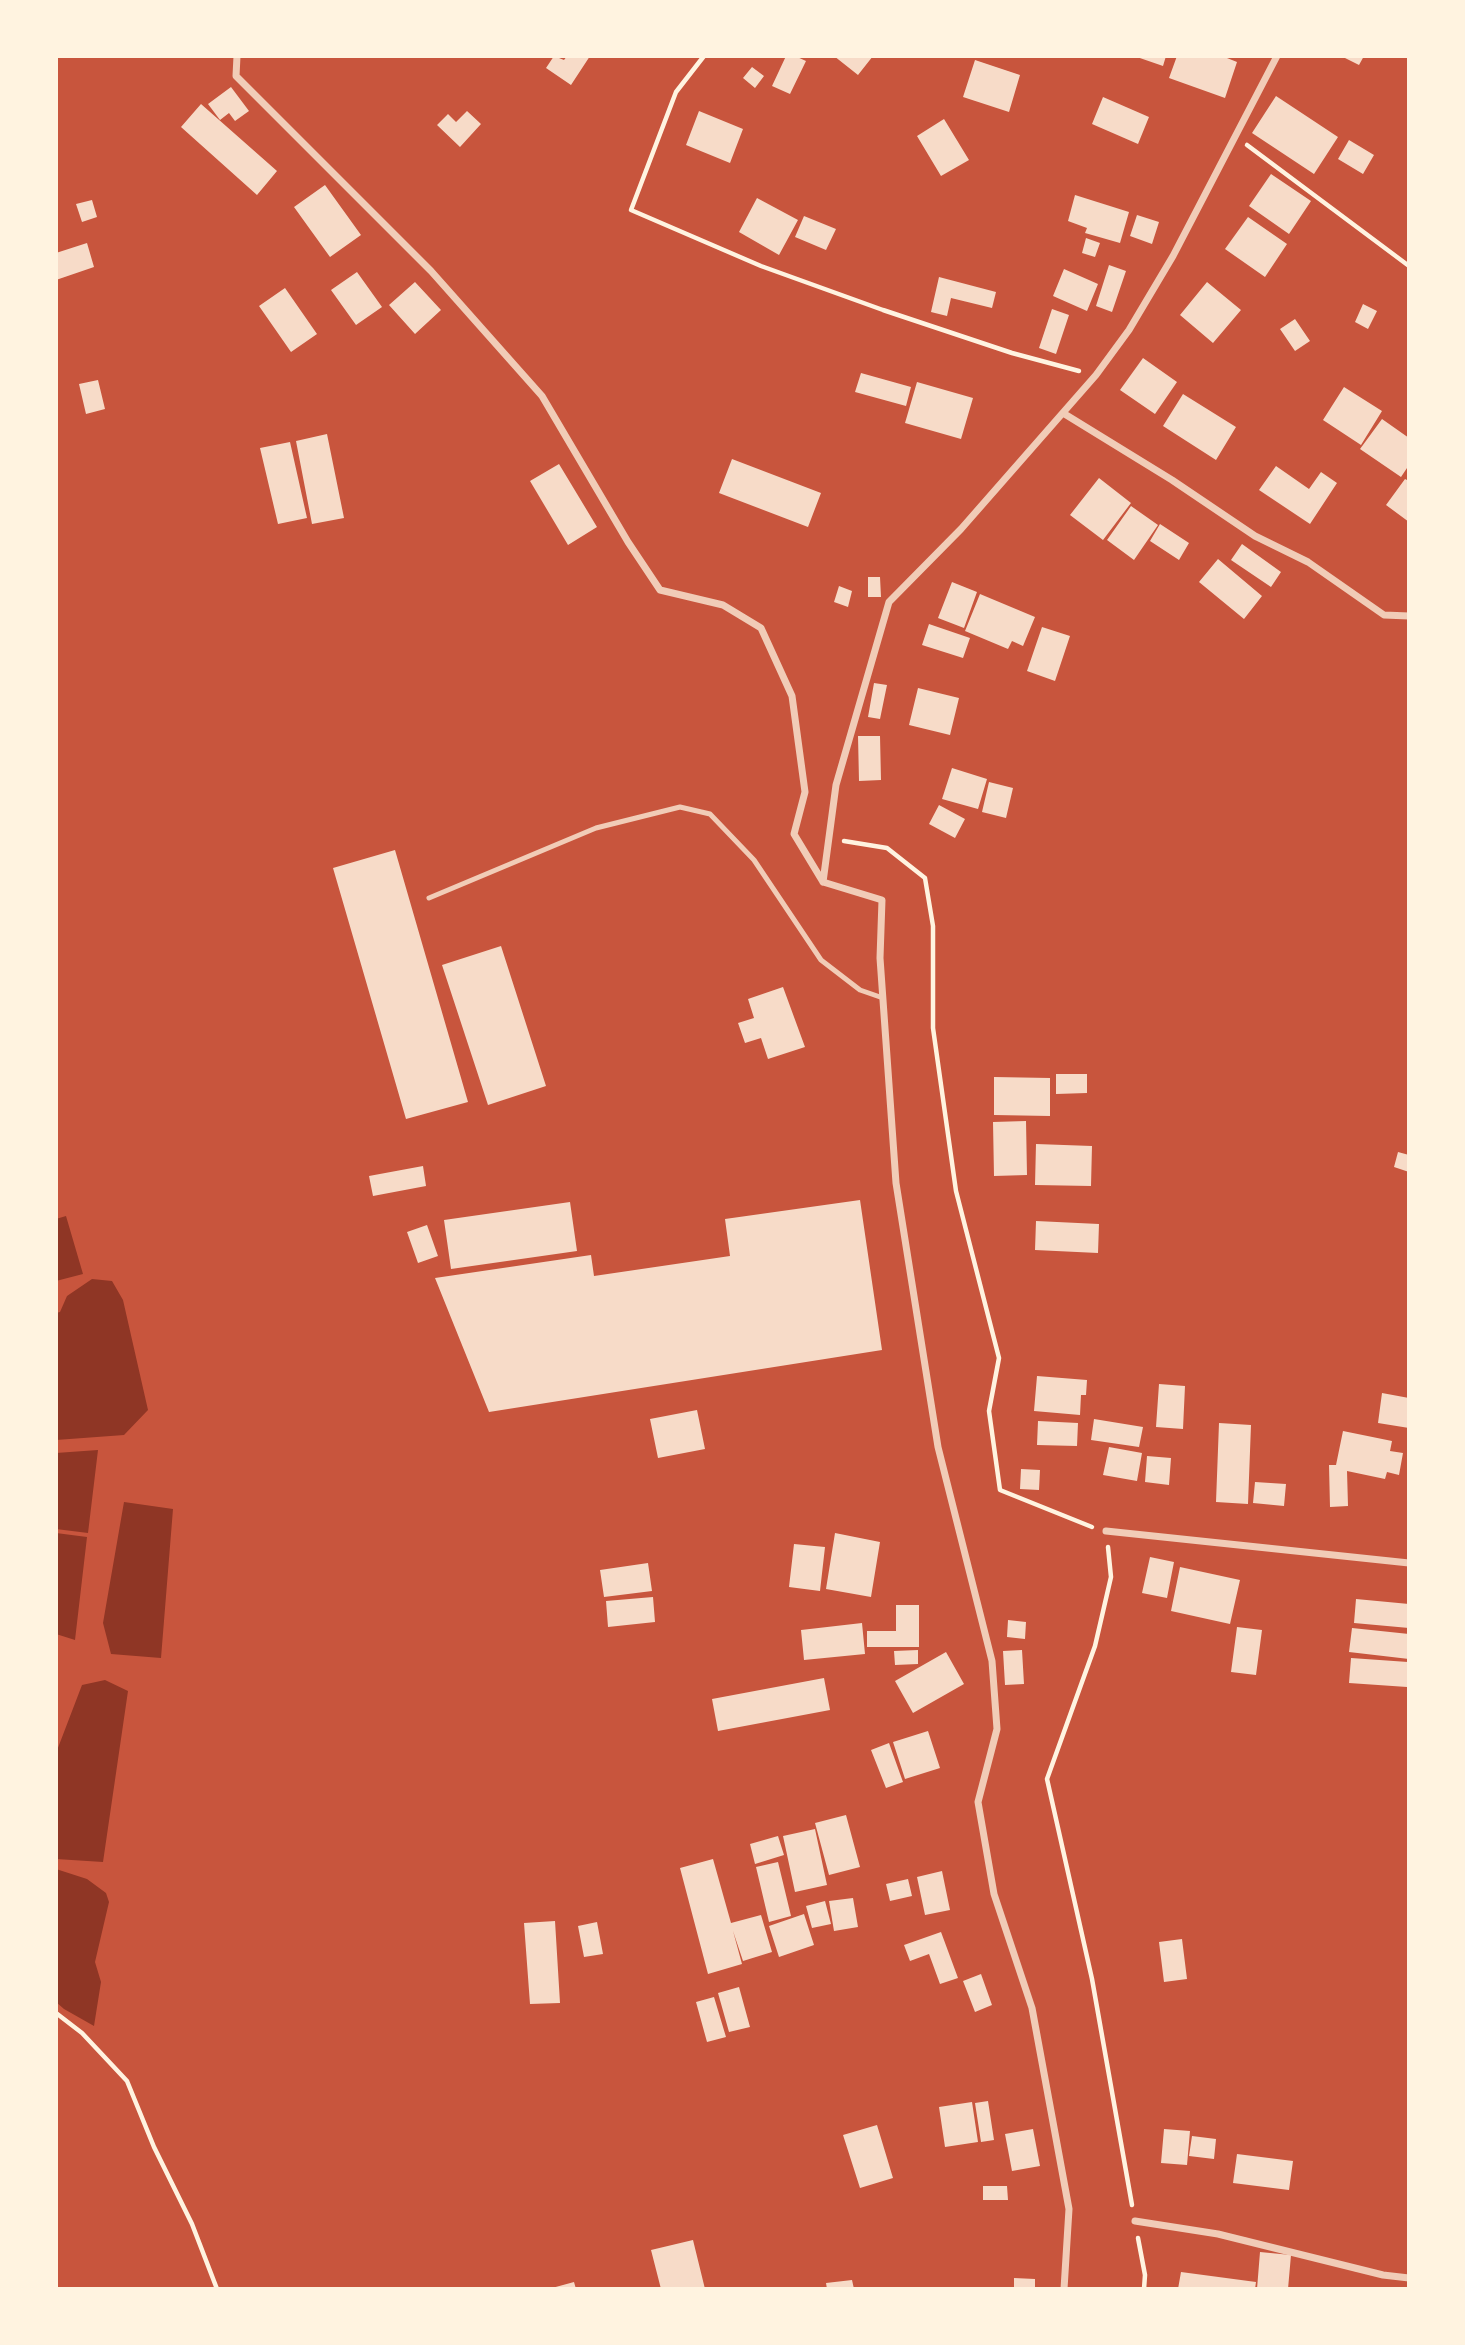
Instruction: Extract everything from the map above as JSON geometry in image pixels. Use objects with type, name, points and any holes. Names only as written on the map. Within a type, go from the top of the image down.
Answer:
[{"type":"street","points":[[237,56],[236,76],[431,271],[542,396],[628,542],[660,590],[723,605],[761,628],[792,696],[805,792],[794,834],[823,882],[882,900],[880,938],[896,1183],[938,1447],[992,1661],[997,1728],[978,1802],[994,1894],[1032,2008],[1069,2209],[1064,2289]]},
{"type":"street","points":[[823,882],[836,785],[889,602],[961,529],[1096,375],[1129,330],[1173,256],[1277,56]]},
{"type":"street","points":[[1063,413],[1255,537],[1308,562],[1384,615],[1409,616]]},
{"type":"street","points":[[1106,1531],[1409,1563]]},
{"type":"street","points":[[1135,2221],[1218,2234],[1383,2275],[1409,2278]]},
{"type":"lane","points":[[429,898],[596,828],[680,807],[710,814],[754,860],[821,960],[860,990],[883,998]]},
{"type":"path","points":[[704,56],[676,92],[631,210],[761,265],[883,310],[1012,353],[1096,375]]},
{"type":"path","points":[[1236,137],[1409,265]]},
{"type":"path","points":[[829,839],[887,848],[925,878],[933,926],[933,1028],[956,1191],[999,1358],[989,1411],[1000,1490],[1106,1531],[1111,1577],[1095,1646],[1047,1779],[1092,1979],[1145,2275],[1144,2289]]},
{"type":"path","points":[[56,2013],[82,2033],[127,2081],[154,2147],[192,2224],[218,2289]]},
{"type":"shaded area","points":[[66,1216],[83,1274],[56,1281],[56,1219]]},
{"type":"shaded area","points":[[92,1279],[112,1281],[123,1300],[148,1410],[124,1435],[56,1440],[56,1313],[60,1312],[67,1296]]},
{"type":"shaded area","points":[[98,1450],[88,1533],[56,1529],[56,1453]]},
{"type":"shaded area","points":[[124,1502],[173,1509],[161,1658],[111,1654],[103,1623]]},
{"type":"shaded area","points":[[56,1533],[87,1537],[75,1640],[56,1634]]},
{"type":"shaded area","points":[[105,1680],[128,1691],[103,1862],[56,1859],[56,1753],[82,1685]]},
{"type":"shaded area","points":[[56,1869],[87,1879],[106,1893],[109,1902],[95,1962],[101,1982],[94,2026],[56,2002]]},
{"type":"building","points":[[554,56],[564,60],[567,56],[590,56],[571,85],[546,68]]},
{"type":"building","points":[[786,56],[795,56],[806,61],[790,94],[772,86]]},
{"type":"building","points":[[834,56],[873,56],[858,75]]},
{"type":"building","points":[[1134,56],[1166,56],[1163,66]]},
{"type":"building","points":[[1177,56],[1222,56],[1237,62],[1225,98],[1169,78]]},
{"type":"building","points":[[1341,56],[1364,56],[1359,65]]},
{"type":"building","points":[[975,60],[1020,75],[1009,112],[963,97]]},
{"type":"building","points":[[752,67],[764,76],[755,88],[743,78]]},
{"type":"building","points":[[231,87],[249,111],[235,121],[229,113],[220,120],[208,104]]},
{"type":"building","points":[[1276,96],[1338,137],[1314,174],[1252,133]]},
{"type":"building","points":[[1103,97],[1149,117],[1138,144],[1092,124]]},
{"type":"building","points":[[201,104],[277,171],[257,195],[181,127]]},
{"type":"building","points":[[467,111],[481,124],[460,147],[437,125],[448,114],[456,122]]},
{"type":"building","points":[[699,111],[743,129],[730,163],[686,145]]},
{"type":"building","points":[[944,119],[969,160],[941,176],[917,136]]},
{"type":"building","points":[[1349,140],[1374,155],[1363,174],[1338,159]]},
{"type":"building","points":[[1271,174],[1311,201],[1289,234],[1249,206]]},
{"type":"building","points":[[325,185],[361,235],[330,257],[294,207]]},
{"type":"building","points":[[1075,195],[1129,212],[1120,243],[1085,233],[1087,228],[1068,221]]},
{"type":"building","points":[[757,198],[798,220],[779,255],[739,232]]},
{"type":"building","points":[[92,200],[97,217],[82,222],[76,204]]},
{"type":"building","points":[[1137,215],[1159,222],[1152,244],[1130,236]]},
{"type":"building","points":[[804,216],[836,229],[826,250],[795,237]]},
{"type":"building","points":[[1248,217],[1287,244],[1265,277],[1225,249]]},
{"type":"building","points":[[1086,238],[1100,243],[1095,257],[1082,253]]},
{"type":"building","points":[[87,243],[94,267],[56,280],[56,253]]},
{"type":"building","points":[[1109,265],[1126,271],[1112,312],[1096,306]]},
{"type":"building","points":[[1064,269],[1098,284],[1087,311],[1053,296]]},
{"type":"building","points":[[357,272],[382,307],[356,325],[331,290]]},
{"type":"building","points":[[939,277],[996,292],[992,308],[951,298],[947,316],[931,312]]},
{"type":"building","points":[[415,282],[441,310],[415,334],[389,305]]},
{"type":"building","points":[[1207,282],[1241,310],[1213,343],[1180,315]]},
{"type":"building","points":[[285,288],[317,334],[291,352],[259,306]]},
{"type":"building","points":[[1363,304],[1377,311],[1368,329],[1355,322]]},
{"type":"building","points":[[1052,309],[1069,315],[1056,354],[1039,348]]},
{"type":"building","points":[[1295,319],[1310,341],[1295,351],[1280,329]]},
{"type":"building","points":[[1143,358],[1177,382],[1155,414],[1120,390]]},
{"type":"building","points":[[861,373],[911,387],[906,406],[855,392]]},
{"type":"building","points":[[98,380],[105,409],[86,414],[79,384]]},
{"type":"building","points":[[917,382],[973,398],[961,439],[905,423]]},
{"type":"building","points":[[1344,387],[1382,411],[1361,445],[1323,420]]},
{"type":"building","points":[[1183,394],[1236,427],[1216,460],[1163,426]]},
{"type":"building","points":[[1382,419],[1409,438],[1409,465],[1401,477],[1360,449]]},
{"type":"building","points":[[327,434],[344,518],[312,524],[296,441]]},
{"type":"building","points":[[290,442],[307,518],[278,524],[260,448]]},
{"type":"building","points":[[732,459],[821,493],[808,527],[719,493]]},
{"type":"building","points":[[559,464],[597,527],[568,545],[530,481]]},
{"type":"building","points":[[1276,466],[1309,489],[1321,472],[1337,483],[1310,524],[1259,490]]},
{"type":"building","points":[[1099,478],[1131,503],[1103,540],[1070,515]]},
{"type":"building","points":[[1405,479],[1409,481],[1409,522],[1386,505]]},
{"type":"building","points":[[1131,506],[1158,525],[1134,560],[1107,540]]},
{"type":"building","points":[[1160,524],[1189,543],[1179,560],[1150,541]]},
{"type":"building","points":[[1242,544],[1281,572],[1271,587],[1231,560]]},
{"type":"building","points":[[1218,559],[1262,596],[1244,619],[1199,582]]},
{"type":"building","points":[[868,577],[880,577],[881,597],[868,597]]},
{"type":"building","points":[[952,582],[977,592],[964,628],[938,618]]},
{"type":"building","points":[[839,586],[852,591],[848,607],[834,602]]},
{"type":"building","points":[[980,594],[1035,617],[1023,646],[1012,641],[1008,649],[965,631]]},
{"type":"building","points":[[929,624],[970,638],[963,658],[922,645]]},
{"type":"building","points":[[1042,627],[1070,636],[1055,681],[1027,671]]},
{"type":"building","points":[[874,683],[887,685],[880,719],[868,717]]},
{"type":"building","points":[[918,688],[959,698],[950,735],[909,725]]},
{"type":"building","points":[[858,736],[880,736],[881,780],[859,781]]},
{"type":"building","points":[[952,768],[987,779],[978,809],[942,799]]},
{"type":"building","points":[[989,782],[1013,788],[1006,818],[982,812]]},
{"type":"building","points":[[939,805],[965,819],[955,838],[929,824]]},
{"type":"building","points":[[395,850],[468,1102],[406,1119],[333,868]]},
{"type":"building","points":[[501,946],[546,1086],[488,1105],[442,965]]},
{"type":"building","points":[[783,987],[805,1047],[768,1059],[761,1038],[745,1043],[738,1023],[754,1018],[748,999]]},
{"type":"building","points":[[1056,1074],[1087,1074],[1087,1093],[1056,1094]]},
{"type":"building","points":[[994,1077],[1050,1078],[1050,1116],[994,1115]]},
{"type":"building","points":[[1026,1121],[1027,1175],[994,1176],[993,1122]]},
{"type":"building","points":[[1036,1144],[1092,1146],[1091,1186],[1035,1185]]},
{"type":"building","points":[[1398,1152],[1409,1155],[1409,1172],[1394,1167]]},
{"type":"building","points":[[423,1166],[426,1186],[373,1196],[369,1176]]},
{"type":"building","points":[[860,1200],[882,1350],[489,1412],[435,1278],[591,1255],[594,1276],[730,1256],[725,1219]]},
{"type":"building","points":[[570,1202],[577,1251],[451,1269],[444,1220]]},
{"type":"building","points":[[1036,1221],[1099,1224],[1098,1253],[1035,1250]]},
{"type":"building","points":[[427,1225],[438,1256],[418,1263],[407,1232]]},
{"type":"building","points":[[1037,1376],[1087,1380],[1086,1395],[1081,1395],[1080,1415],[1034,1411]]},
{"type":"building","points":[[1159,1384],[1185,1386],[1183,1429],[1156,1427]]},
{"type":"building","points":[[1382,1393],[1409,1398],[1409,1428],[1378,1423]]},
{"type":"building","points":[[697,1410],[705,1449],[658,1458],[650,1419]]},
{"type":"building","points":[[1094,1419],[1143,1427],[1139,1447],[1091,1440]]},
{"type":"building","points":[[1038,1421],[1078,1423],[1077,1446],[1037,1445]]},
{"type":"building","points":[[1219,1423],[1251,1425],[1248,1504],[1216,1502]]},
{"type":"building","points":[[1343,1431],[1392,1441],[1390,1451],[1403,1453],[1399,1475],[1387,1472],[1385,1479],[1347,1471],[1348,1506],[1330,1507],[1329,1465],[1336,1465]]},
{"type":"building","points":[[1109,1447],[1142,1453],[1137,1481],[1103,1475]]},
{"type":"building","points":[[1147,1456],[1171,1458],[1169,1485],[1145,1482]]},
{"type":"building","points":[[1021,1469],[1040,1470],[1039,1490],[1020,1489]]},
{"type":"building","points":[[1255,1482],[1286,1484],[1284,1506],[1253,1503]]},
{"type":"building","points":[[835,1533],[880,1542],[871,1597],[826,1589]]},
{"type":"building","points":[[794,1544],[825,1547],[820,1591],[789,1587]]},
{"type":"building","points":[[1150,1557],[1174,1562],[1167,1598],[1142,1593]]},
{"type":"building","points":[[648,1563],[652,1591],[604,1597],[600,1570]]},
{"type":"building","points":[[1180,1567],[1240,1580],[1230,1624],[1171,1611]]},
{"type":"building","points":[[653,1597],[655,1622],[608,1627],[606,1601]]},
{"type":"building","points":[[1356,1599],[1409,1604],[1409,1628],[1354,1623]]},
{"type":"building","points":[[896,1605],[919,1605],[919,1647],[867,1647],[867,1631],[896,1631]]},
{"type":"building","points":[[1008,1620],[1026,1622],[1025,1639],[1007,1637]]},
{"type":"building","points":[[862,1623],[865,1654],[804,1660],[801,1630]]},
{"type":"building","points":[[1237,1627],[1262,1630],[1256,1675],[1231,1672]]},
{"type":"building","points":[[1352,1628],[1409,1634],[1409,1659],[1349,1652]]},
{"type":"building","points":[[918,1650],[918,1664],[895,1665],[894,1651]]},
{"type":"building","points":[[1022,1650],[1024,1684],[1005,1685],[1003,1651]]},
{"type":"building","points":[[946,1652],[964,1684],[913,1713],[895,1681]]},
{"type":"building","points":[[1351,1658],[1408,1662],[1407,1687],[1349,1683]]},
{"type":"building","points":[[824,1678],[830,1710],[718,1731],[712,1699]]},
{"type":"building","points":[[928,1731],[940,1768],[905,1779],[893,1742]]},
{"type":"building","points":[[889,1743],[903,1782],[886,1788],[871,1750]]},
{"type":"building","points":[[846,1815],[860,1867],[829,1875],[815,1823]]},
{"type":"building","points":[[815,1829],[827,1885],[795,1892],[783,1836]]},
{"type":"building","points":[[778,1836],[784,1855],[755,1864],[750,1844]]},
{"type":"building","points":[[713,1859],[731,1923],[761,1915],[772,1952],[743,1961],[733,1931],[742,1964],[708,1974],[680,1868]]},
{"type":"building","points":[[778,1862],[791,1916],[769,1922],[756,1867]]},
{"type":"building","points":[[942,1871],[950,1910],[925,1915],[917,1877]]},
{"type":"building","points":[[908,1879],[912,1896],[890,1901],[886,1884]]},
{"type":"building","points":[[853,1898],[858,1927],[834,1931],[829,1901]]},
{"type":"building","points":[[825,1901],[831,1924],[812,1928],[806,1906]]},
{"type":"building","points":[[804,1914],[814,1945],[779,1957],[769,1926]]},
{"type":"building","points":[[555,1921],[560,2003],[530,2004],[524,1923]]},
{"type":"building","points":[[597,1922],[603,1954],[584,1957],[578,1926]]},
{"type":"building","points":[[941,1932],[958,1978],[940,1984],[929,1954],[910,1961],[904,1945]]},
{"type":"building","points":[[1182,1939],[1187,1979],[1164,1982],[1159,1942]]},
{"type":"building","points":[[981,1974],[992,2005],[975,2012],[963,1981]]},
{"type":"building","points":[[739,1987],[750,2027],[729,2032],[718,1993]]},
{"type":"building","points":[[714,1997],[726,2037],[707,2042],[696,2002]]},
{"type":"building","points":[[988,2101],[994,2140],[981,2142],[975,2103]]},
{"type":"building","points":[[972,2102],[978,2142],[945,2147],[939,2107]]},
{"type":"building","points":[[877,2125],[893,2178],[860,2188],[843,2135]]},
{"type":"building","points":[[1033,2129],[1040,2166],[1012,2171],[1005,2134]]},
{"type":"building","points":[[1164,2129],[1190,2131],[1187,2165],[1161,2163]]},
{"type":"building","points":[[1192,2136],[1216,2139],[1214,2159],[1189,2156]]},
{"type":"building","points":[[1237,2154],[1293,2161],[1289,2190],[1233,2183]]},
{"type":"building","points":[[983,2186],[1007,2186],[1008,2200],[983,2200]]},
{"type":"building","points":[[693,2240],[705,2289],[661,2289],[651,2250]]},
{"type":"building","points":[[1260,2252],[1291,2255],[1288,2289],[1257,2289]]},
{"type":"building","points":[[1181,2272],[1256,2282],[1255,2289],[1178,2289]]},
{"type":"building","points":[[1014,2278],[1035,2279],[1035,2289],[1014,2289]]},
{"type":"building","points":[[852,2280],[854,2289],[827,2289],[826,2283]]},
{"type":"building","points":[[574,2282],[576,2289],[552,2289],[552,2288]]}]
